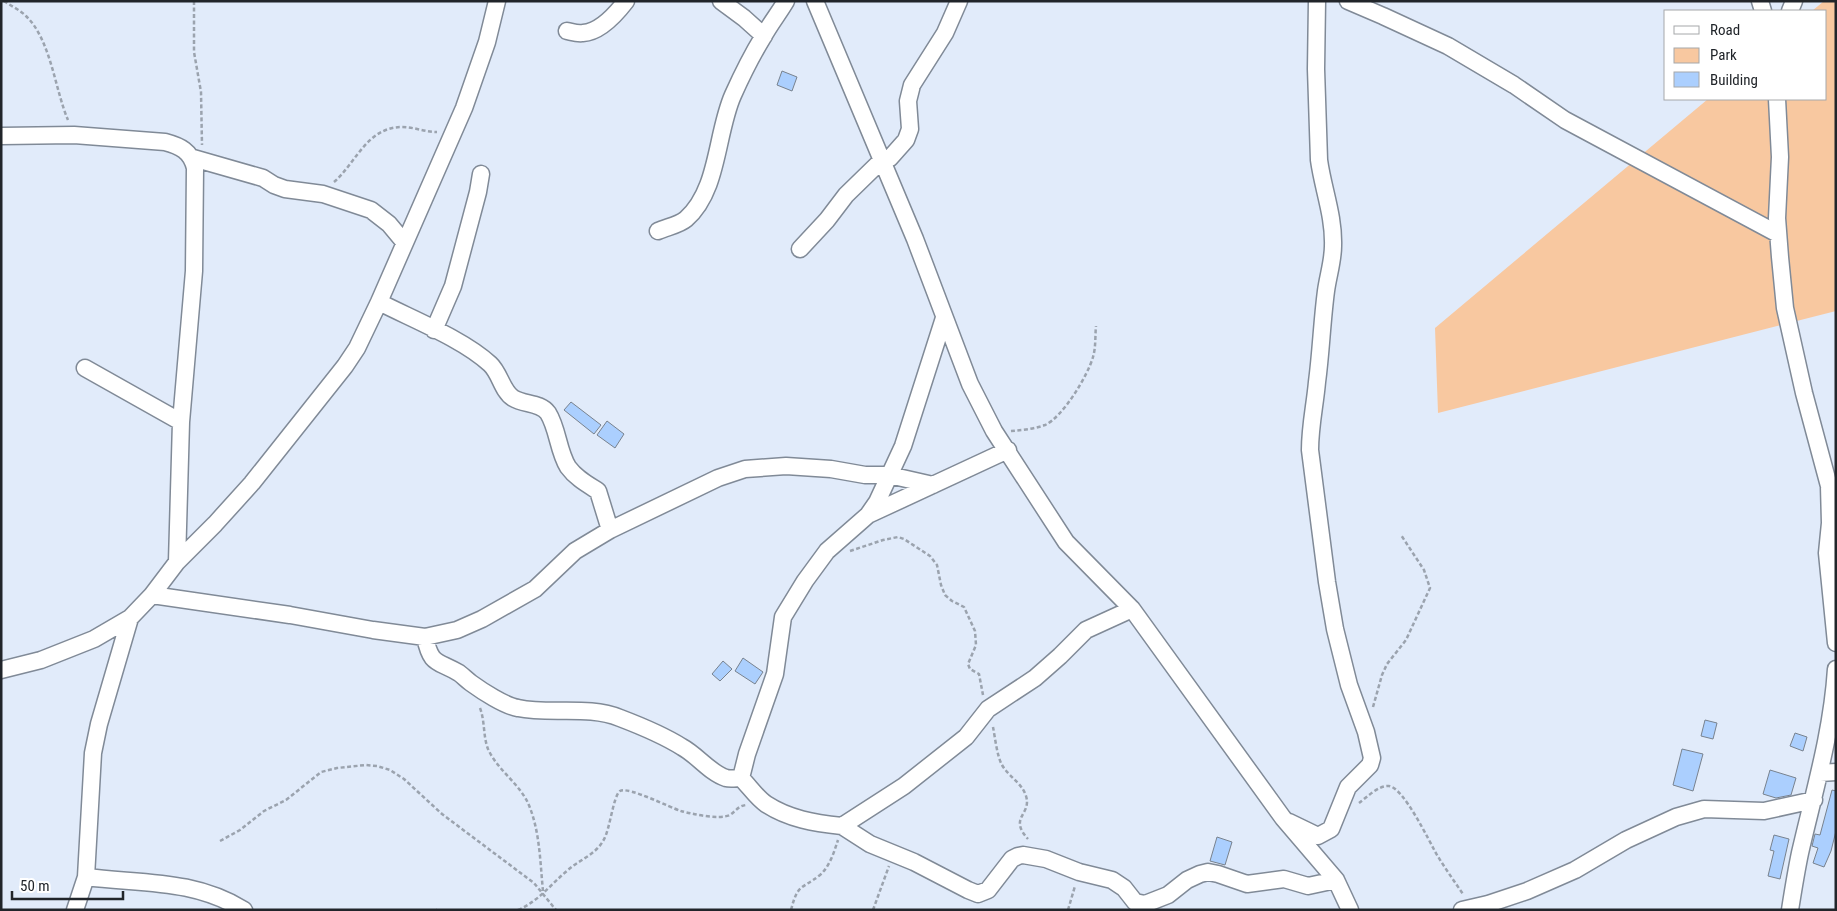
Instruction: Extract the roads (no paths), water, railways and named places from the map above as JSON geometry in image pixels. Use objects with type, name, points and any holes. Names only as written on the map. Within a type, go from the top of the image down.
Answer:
[{"type":"street","points":[[1,670],[41,660],[94,639],[130,618],[152,595],[177,562],[252,483],[338,373],[356,348],[379,302],[464,108],[488,42],[497,1]]},
{"type":"street","points":[[567,31],[582,34],[592,32],[626,1]]},
{"type":"street","points":[[721,1],[764,36]]},
{"type":"street","points":[[658,231],[679,223],[686,218],[703,197],[712,176],[715,156],[732,96],[764,36],[786,1]]},
{"type":"street","points":[[815,1],[915,239],[970,384],[994,431],[1066,542],[1132,609],[1283,818],[1336,880],[1350,910]]},
{"type":"street","points":[[800,249],[828,220],[846,195],[883,160],[890,158],[906,140],[910,129],[908,101],[912,85],[946,33],[959,1]]},
{"type":"street","points":[[1283,818],[1318,836],[1331,829],[1348,787],[1371,763],[1372,758],[1366,732],[1349,685],[1335,629],[1310,450],[1310,430],[1318,381],[1323,311],[1333,238],[1329,204],[1319,160],[1316,69],[1317,1]]},
{"type":"street","points":[[1348,1],[1448,46],[1514,85],[1565,120],[1778,234]]},
{"type":"street","points":[[1777,100],[1780,157],[1778,234],[1785,308],[1804,393],[1829,486],[1830,523],[1827,553],[1836,643]]},
{"type":"street","points":[[1,136],[74,136],[165,142],[186,150],[197,160],[264,178],[274,185],[285,189],[318,193],[371,210],[389,224],[404,242]]},
{"type":"street","points":[[177,562],[182,422],[194,271],[195,168],[197,160]]},
{"type":"street","points":[[434,330],[453,286],[481,174]]},
{"type":"street","points":[[379,302],[478,355],[491,364],[512,397],[542,407],[548,413],[568,466],[584,482],[598,491],[610,530]]},
{"type":"street","points":[[741,778],[747,754],[761,718],[774,674],[783,617],[827,550],[868,515],[877,502],[902,446],[920,396],[944,318]]},
{"type":"street","points":[[85,368],[182,422]]},
{"type":"street","points":[[868,515],[1008,450]]},
{"type":"street","points":[[152,595],[425,637],[457,630],[482,620],[535,589],[575,551],[610,530],[718,478],[745,469],[786,466],[847,470],[865,475],[889,475],[932,485]]},
{"type":"street","points":[[842,826],[904,786],[966,738],[988,709],[1035,678],[1086,630],[1132,609]]},
{"type":"street","points":[[75,910],[86,876],[94,753],[99,724],[130,618]]},
{"type":"street","points":[[425,637],[428,652],[435,662],[460,674],[470,683],[516,708],[557,712],[606,713],[618,717],[684,748],[726,778],[741,778],[765,803],[791,817],[842,826],[870,844],[914,862],[978,894],[988,890],[1003,868],[1018,856],[1046,859],[1079,872],[1112,880],[1124,888],[1135,902],[1145,904],[1168,895],[1187,880],[1208,872],[1247,884],[1277,879],[1308,886],[1336,880]]},
{"type":"street","points":[[1790,910],[1800,853],[1814,800],[1828,773],[1836,669]]},
{"type":"street","points":[[1470,908],[1500,901],[1575,870],[1626,840],[1676,817],[1704,809],[1764,811],[1814,800]]},
{"type":"street","points":[[86,876],[122,881],[153,881],[191,887],[227,899],[244,910]]}]
